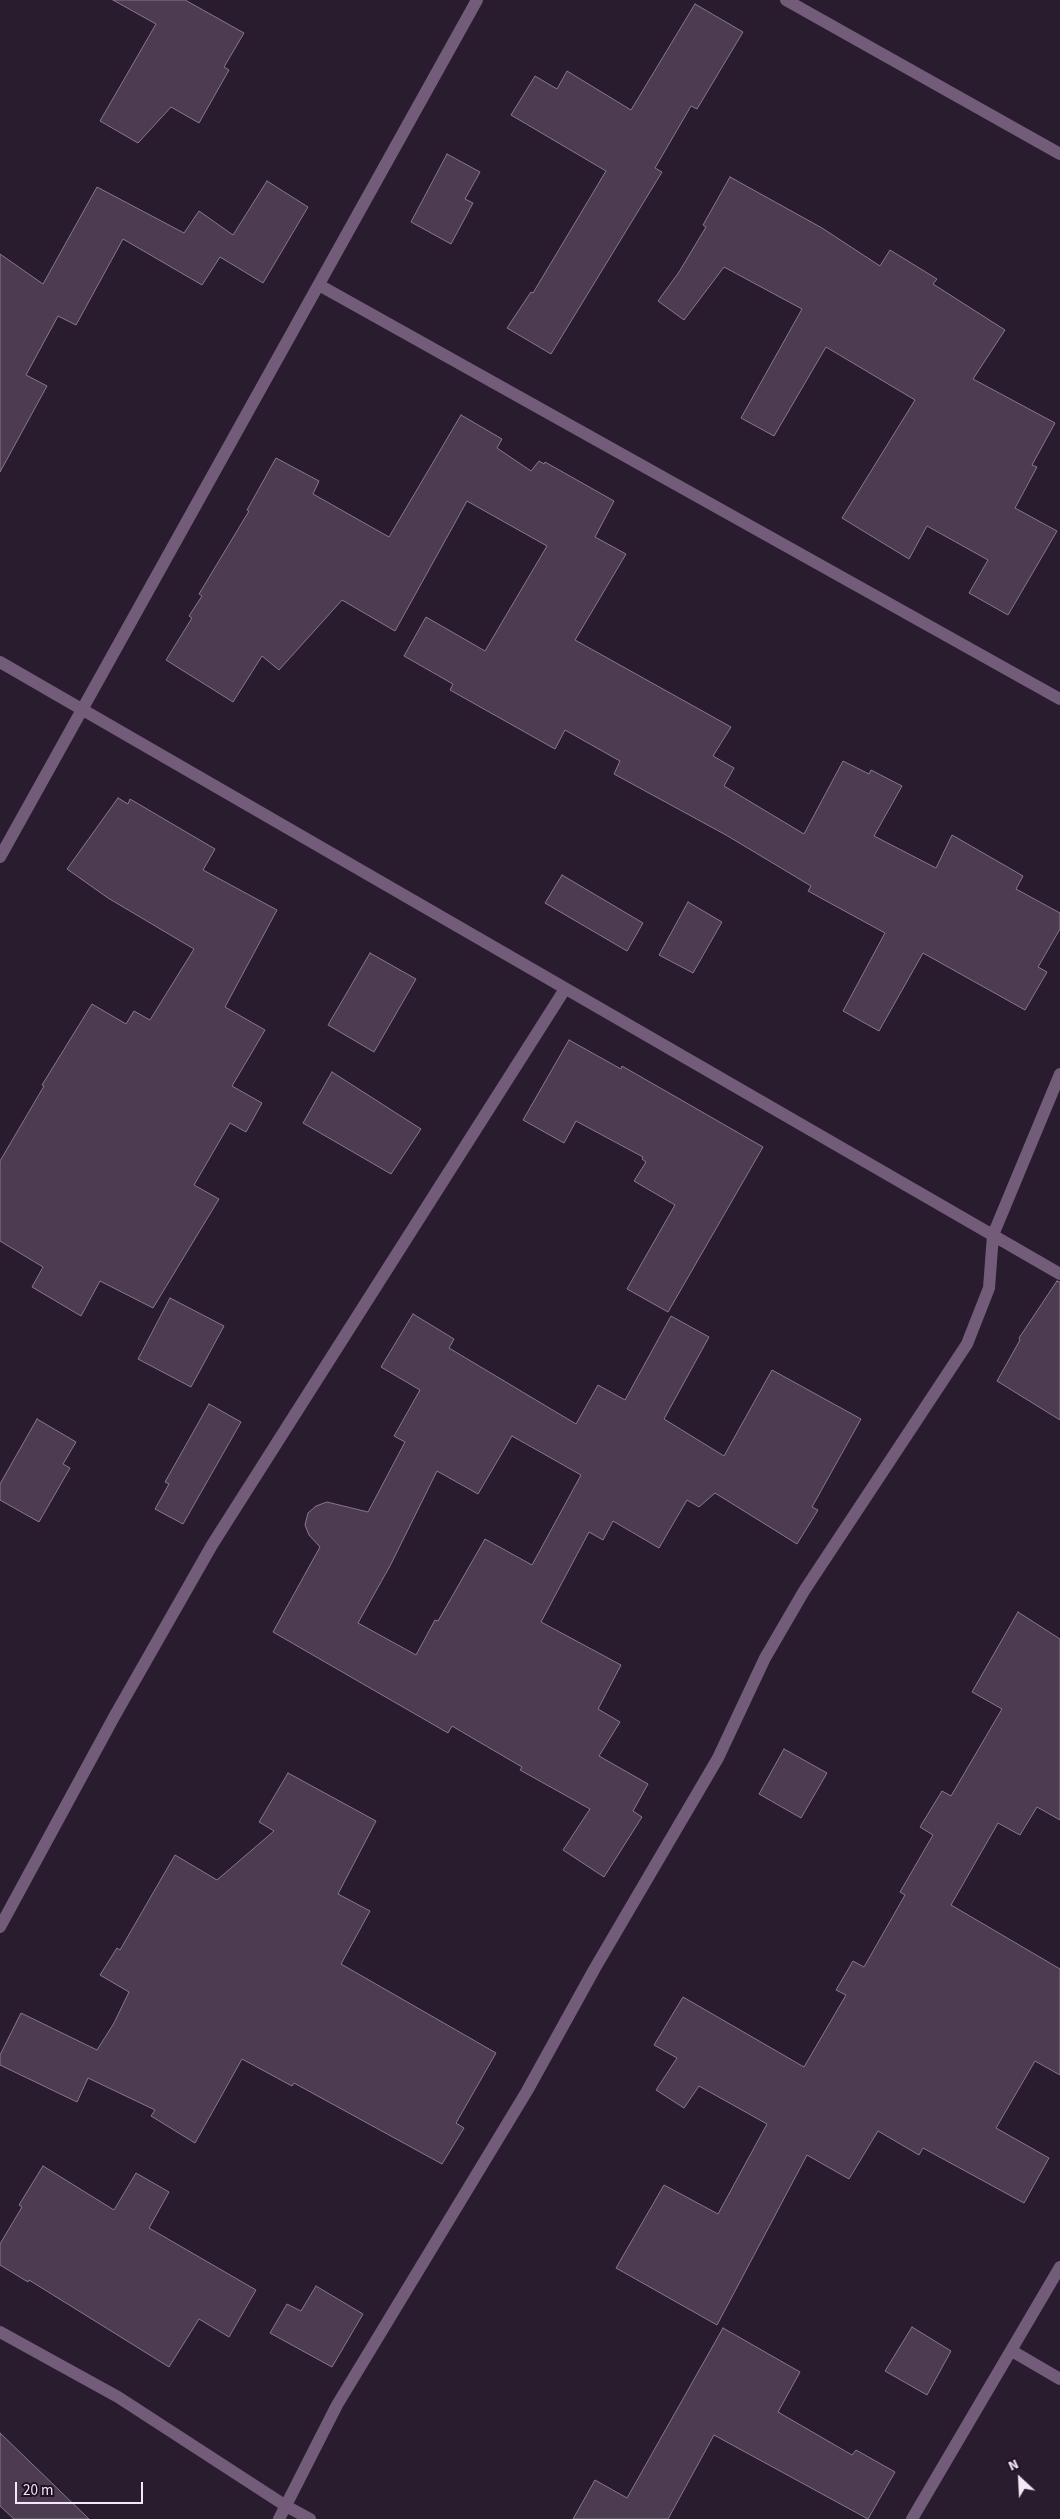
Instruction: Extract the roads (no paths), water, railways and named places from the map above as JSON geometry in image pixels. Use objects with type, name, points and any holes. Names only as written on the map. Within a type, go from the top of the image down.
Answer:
[{"type":"street","points":[[0,857],[477,0]]},
{"type":"street","points":[[786,0],[1060,154]]},
{"type":"street","points":[[319,285],[1060,699]]},
{"type":"street","points":[[0,662],[84,708],[565,989],[1060,1274]]},
{"type":"street","points":[[0,1927],[114,1717],[212,1545],[565,989]]},
{"type":"street","points":[[279,2519],[337,2405],[527,2091],[595,1968],[718,1758],[765,1658],[804,1591],[967,1344],[989,1288],[993,1235],[1060,1074]]},
{"type":"street","points":[[912,2519],[1060,2267]]},
{"type":"street","points":[[0,2332],[118,2397],[286,2506],[310,2519]]},
{"type":"street","points":[[1012,2351],[1060,2378]]}]
